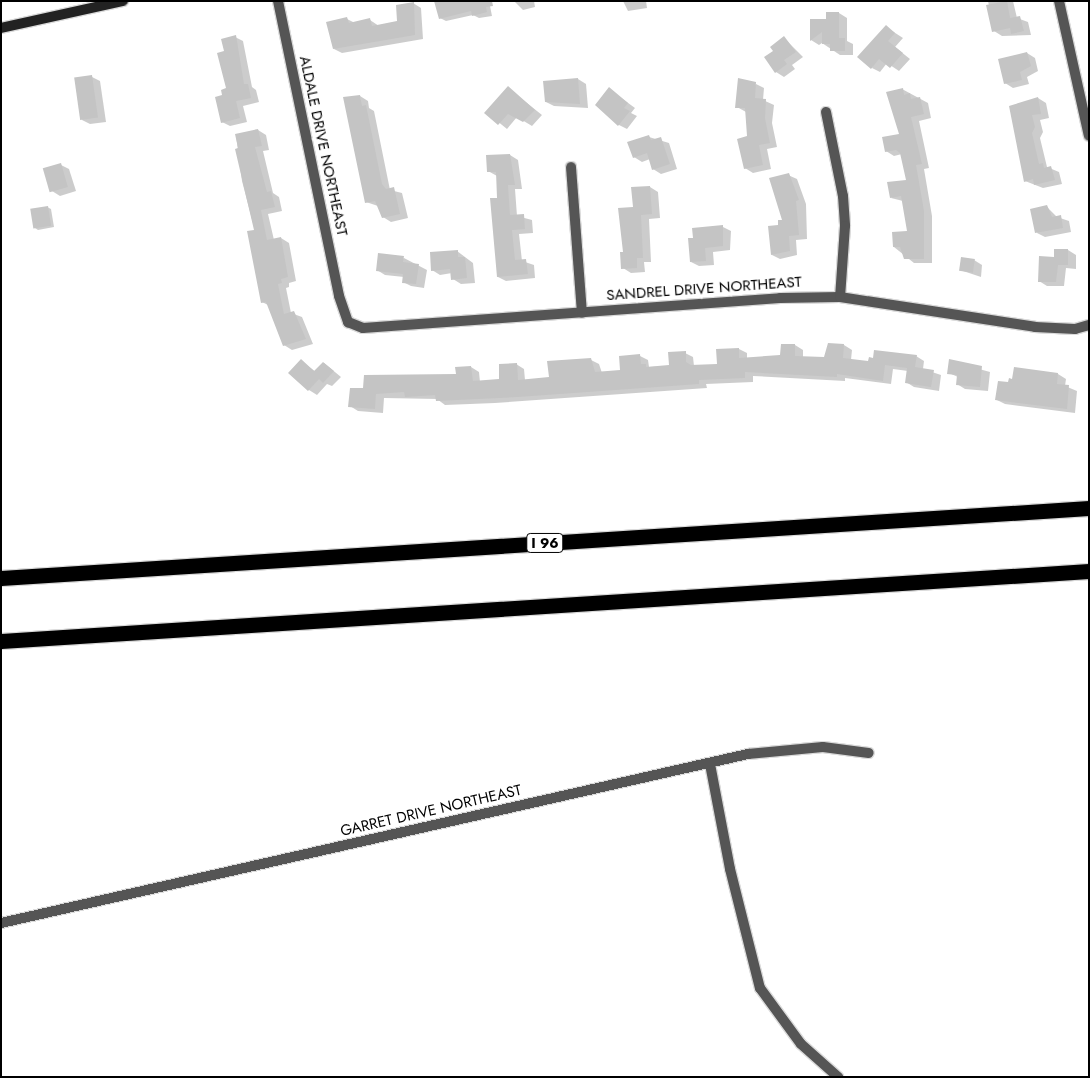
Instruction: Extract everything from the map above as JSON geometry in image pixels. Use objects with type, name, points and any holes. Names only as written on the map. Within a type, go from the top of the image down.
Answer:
[{"type":"highway","name":"I 96","points":[[1,578],[1089,508]]},
{"type":"highway","points":[[1,641],[1089,571]]},
{"type":"main road","points":[[1,28],[123,1]]},
{"type":"street","name":"ALDALE DRIVE NORTHEAST","points":[[278,1],[339,296]]},
{"type":"street","points":[[1059,1],[1089,136]]},
{"type":"street","points":[[826,112],[843,196],[845,226],[840,297]]},
{"type":"street","points":[[571,167],[582,313]]},
{"type":"street","name":"SANDREL DRIVE NORTHEAST","points":[[339,296],[348,322],[363,328],[780,298],[840,297],[1035,327],[1075,329],[1089,325]]},
{"type":"street","name":"GARRET DRIVE NORTHEAST","points":[[1,923],[748,754],[801,747],[869,753]]},
{"type":"street","points":[[710,764],[730,869],[760,988],[801,1044],[838,1077]]},
{"type":"building","points":[[434,1],[492,1],[493,6],[486,7],[487,12],[472,16],[471,11],[439,19]]},
{"type":"building","points":[[1007,1],[1010,18],[1020,16],[1024,31],[1011,34],[1010,28],[992,32],[986,5]]},
{"type":"building","points":[[414,2],[415,35],[333,49],[326,22],[347,17],[349,23],[370,18],[372,26],[397,21],[396,5]]},
{"type":"building","points":[[826,12],[839,12],[839,38],[845,38],[845,51],[830,51],[830,44],[822,44],[822,32],[810,41],[810,19],[826,19]]},
{"type":"building","points":[[886,25],[895,33],[888,41],[903,53],[890,68],[879,59],[871,69],[857,57]]},
{"type":"building","points":[[236,35],[244,84],[248,84],[251,98],[236,101],[240,118],[221,123],[215,97],[222,95],[221,90],[226,88],[217,53],[224,51],[221,39]]},
{"type":"building","points":[[784,36],[796,52],[784,60],[787,64],[775,73],[764,57],[773,51],[770,47]]},
{"type":"building","points":[[1027,52],[1031,66],[1020,72],[1022,80],[1004,84],[998,59]]},
{"type":"building","points":[[92,75],[98,118],[80,120],[74,78]]},
{"type":"building","points":[[578,78],[580,104],[545,102],[543,81]]},
{"type":"building","points":[[738,78],[756,82],[755,98],[766,99],[765,118],[770,143],[759,145],[763,165],[744,169],[737,139],[747,136],[745,108],[735,108]]},
{"type":"building","points":[[508,86],[535,110],[523,122],[508,114],[498,125],[484,113]]},
{"type":"building","points":[[609,87],[628,103],[624,108],[630,111],[618,126],[595,105]]},
{"type":"building","points":[[903,88],[904,95],[910,93],[911,99],[920,97],[924,114],[911,117],[922,164],[916,165],[924,211],[924,259],[904,259],[900,247],[893,247],[892,232],[907,231],[901,196],[890,198],[887,182],[906,180],[900,153],[896,150],[885,152],[882,137],[899,134],[886,92]]},
{"type":"building","points":[[360,95],[362,106],[366,105],[382,184],[386,189],[394,187],[400,214],[382,218],[375,201],[365,203],[343,97]]},
{"type":"building","points":[[1038,97],[1041,114],[1032,115],[1035,127],[1032,133],[1039,164],[1043,163],[1044,168],[1051,166],[1055,180],[1034,185],[1033,179],[1024,182],[1009,106]]},
{"type":"building","points":[[258,129],[262,146],[255,147],[267,192],[271,191],[275,207],[261,210],[267,240],[281,237],[288,277],[281,279],[282,283],[278,284],[284,314],[294,311],[306,339],[283,346],[266,302],[261,303],[247,231],[254,230],[235,149],[238,148],[235,134]]},
{"type":"building","points":[[649,135],[651,140],[661,137],[670,164],[652,170],[647,153],[633,158],[627,142]]},
{"type":"building","points":[[510,154],[515,185],[508,185],[510,215],[524,214],[525,229],[512,230],[515,260],[526,259],[528,274],[497,277],[490,198],[497,198],[496,172],[487,172],[486,155]]},
{"type":"building","points":[[61,163],[68,187],[50,192],[43,168]]},
{"type":"building","points":[[789,173],[799,200],[796,201],[799,235],[789,236],[790,251],[771,255],[768,226],[778,225],[778,220],[782,220],[769,178]]},
{"type":"building","points":[[650,186],[652,214],[641,215],[643,258],[637,258],[637,268],[621,269],[620,252],[623,252],[618,208],[633,207],[631,187]]},
{"type":"building","points":[[1047,205],[1052,217],[1061,215],[1063,228],[1035,233],[1030,209]]},
{"type":"building","points":[[48,206],[51,226],[33,229],[30,209]]},
{"type":"building","points":[[723,225],[723,246],[705,248],[706,261],[690,262],[688,238],[693,238],[692,228]]},
{"type":"building","points":[[1054,249],[1068,249],[1068,265],[1058,265],[1056,282],[1038,282],[1039,256],[1054,257]]},
{"type":"building","points":[[458,250],[458,257],[465,257],[467,278],[451,280],[450,269],[431,271],[430,252]]},
{"type":"building","points":[[378,253],[404,256],[403,262],[419,264],[416,284],[402,283],[403,274],[376,271]]},
{"type":"building","points":[[961,257],[975,259],[973,273],[959,271]]},
{"type":"building","points":[[828,343],[844,344],[843,358],[868,361],[869,357],[873,358],[874,350],[917,355],[915,367],[934,370],[931,387],[905,383],[907,368],[885,365],[883,381],[837,374],[837,377],[745,372],[745,378],[699,380],[699,384],[518,397],[436,401],[435,395],[405,397],[404,392],[376,394],[375,409],[348,407],[350,388],[363,388],[364,375],[456,374],[455,367],[471,366],[473,381],[499,379],[499,364],[517,363],[518,380],[549,377],[547,361],[591,358],[595,372],[620,370],[619,356],[640,354],[641,364],[646,364],[646,367],[669,365],[668,352],[686,351],[686,362],[691,365],[717,364],[716,349],[739,348],[739,358],[780,355],[781,344],[795,344],[795,356],[824,357]]},
{"type":"building","points":[[301,359],[314,371],[323,362],[334,371],[323,383],[319,379],[308,391],[288,373]]},
{"type":"building","points":[[949,359],[982,366],[980,387],[956,385],[957,375],[947,374]]},
{"type":"building","points":[[1014,367],[1058,373],[1057,384],[1069,385],[1067,409],[995,400],[998,381],[1008,382],[1009,378],[1012,379]]}]
